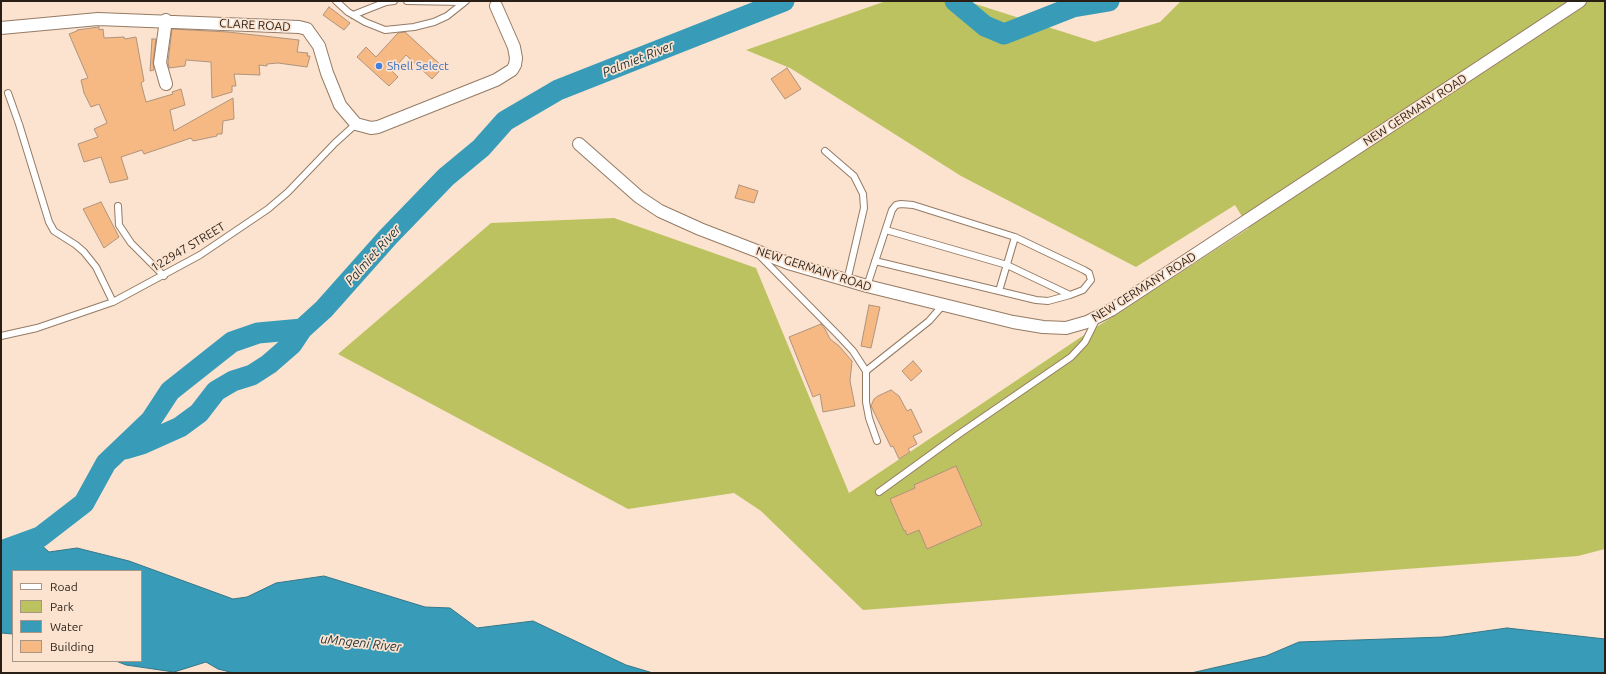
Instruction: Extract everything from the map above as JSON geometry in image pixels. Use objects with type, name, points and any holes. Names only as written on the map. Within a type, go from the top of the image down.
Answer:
[{"type":"street","name":"NEW GERMANY ROAD","points":[[579,144],[639,197],[660,211],[752,249],[847,281],[1013,322],[1043,327],[1066,328],[1087,322],[1111,310],[1580,1]]},
{"type":"street","points":[[356,124],[364,128],[378,127],[508,75],[515,65],[516,58],[514,47],[496,6]]},
{"type":"street","name":"CLARE ROAD","points":[[1,28],[98,19],[166,20],[299,27],[307,29],[319,46],[327,73],[340,105],[356,124]]},
{"type":"street","points":[[166,20],[160,63],[166,84]]},
{"type":"lane","points":[[336,1],[353,15],[365,22],[385,30],[414,27],[434,22],[447,16],[465,1]]},
{"type":"lane","points":[[353,15],[394,1]]},
{"type":"lane","points":[[408,1],[465,1]]},
{"type":"lane","points":[[8,93],[49,222],[54,231],[76,245],[84,252],[96,267],[113,302]]},
{"type":"lane","name":"122947 STREET","points":[[1,336],[37,328],[113,302],[200,256],[268,209],[288,192],[335,143],[356,124]]},
{"type":"lane","points":[[825,151],[854,176],[863,194],[864,208],[847,281]]},
{"type":"lane","points":[[867,286],[875,261],[886,230],[892,210],[896,205],[901,204],[913,205],[1015,237],[1089,273],[1090,280],[1083,290],[1048,301],[999,291],[875,261]]},
{"type":"lane","points":[[118,206],[120,225],[131,243],[164,276]]},
{"type":"lane","points":[[886,230],[1007,265],[1070,295]]},
{"type":"lane","points":[[999,291],[1015,237]]},
{"type":"lane","points":[[752,249],[853,351],[866,371],[866,402],[869,418],[877,441]]},
{"type":"lane","points":[[866,371],[930,321],[943,305]]},
{"type":"lane","points":[[879,492],[959,434],[1071,357],[1084,342],[1098,317]]},
{"type":"green space","points":[[886,1],[966,1],[1095,42],[1160,22],[1181,1],[1605,1],[1605,549],[1578,556],[863,610],[761,511],[734,493],[628,509],[338,354],[491,223],[614,218],[756,268],[849,493],[1078,339],[1249,228],[1235,205],[1136,267],[961,176],[790,68],[746,50]]},
{"type":"water","name":"uMngeni River","points":[[1,541],[39,543],[49,552],[77,548],[129,561],[233,599],[247,597],[276,583],[324,576],[425,607],[450,608],[477,628],[533,621],[626,665],[653,673],[234,673],[218,669],[206,662],[174,672],[126,665],[118,662],[142,662],[142,570],[12,570],[12,634],[1,633]]},
{"type":"water","points":[[1507,628],[1605,639],[1605,673],[1191,673],[1266,656],[1299,642],[1443,637]]},
{"type":"building","points":[[329,7],[350,23],[344,30],[323,15]]},
{"type":"building","points":[[99,27],[99,30],[103,29],[104,38],[124,37],[125,39],[136,37],[144,81],[141,83],[146,102],[173,94],[172,92],[181,89],[185,105],[170,110],[174,131],[233,98],[234,119],[223,121],[222,134],[217,134],[217,136],[193,141],[191,138],[144,154],[142,150],[121,157],[128,179],[110,183],[101,157],[84,162],[78,144],[98,137],[94,129],[107,123],[99,104],[91,107],[84,93],[81,80],[88,78],[69,34],[77,30]]},
{"type":"building","points":[[172,29],[228,32],[299,40],[297,52],[308,53],[307,56],[310,56],[307,67],[278,63],[267,64],[267,66],[259,65],[260,75],[234,74],[236,86],[232,86],[232,92],[212,98],[211,62],[186,60],[185,66],[169,68],[168,62]]},
{"type":"building","points":[[405,32],[443,67],[432,79],[406,55],[392,71],[398,77],[389,86],[357,57],[366,47],[376,57],[398,33]]},
{"type":"building","points":[[152,39],[156,39],[153,62],[154,70],[150,71]]},
{"type":"building","points":[[787,68],[801,89],[785,99],[771,79]]},
{"type":"building","points":[[739,185],[758,191],[754,203],[735,198]]},
{"type":"building","points":[[101,202],[119,237],[104,248],[83,209]]},
{"type":"building","points":[[869,305],[880,307],[871,348],[861,346]]},
{"type":"building","points":[[821,324],[830,339],[839,346],[852,361],[850,381],[855,406],[823,412],[820,394],[813,397],[789,337]]},
{"type":"building","points":[[913,361],[922,371],[911,381],[902,371]]},
{"type":"building","points":[[891,390],[899,396],[907,411],[911,409],[922,432],[913,436],[917,444],[908,449],[910,452],[899,459],[893,446],[891,447],[871,406],[874,399]]},
{"type":"building","points":[[956,466],[982,525],[927,549],[919,530],[907,535],[905,530],[904,531],[890,499],[915,488],[914,485]]},
{"type":"waterway","name":"Palmiet River","points":[[1,551],[40,537],[84,503],[106,463],[151,420],[170,391],[232,342],[258,333],[302,329],[324,309],[388,237],[446,177],[481,148],[505,121],[558,90],[784,1]]},
{"type":"waterway","name":"Palmiet River","points":[[955,1],[985,26],[1004,34],[1073,7],[1109,1]]},
{"type":"waterway","points":[[125,449],[142,444],[180,427],[199,413],[216,391],[233,381],[252,375],[269,364],[292,344],[302,329]]},
{"type":"place","name":"Shell Select","points":[[379,66]]}]
